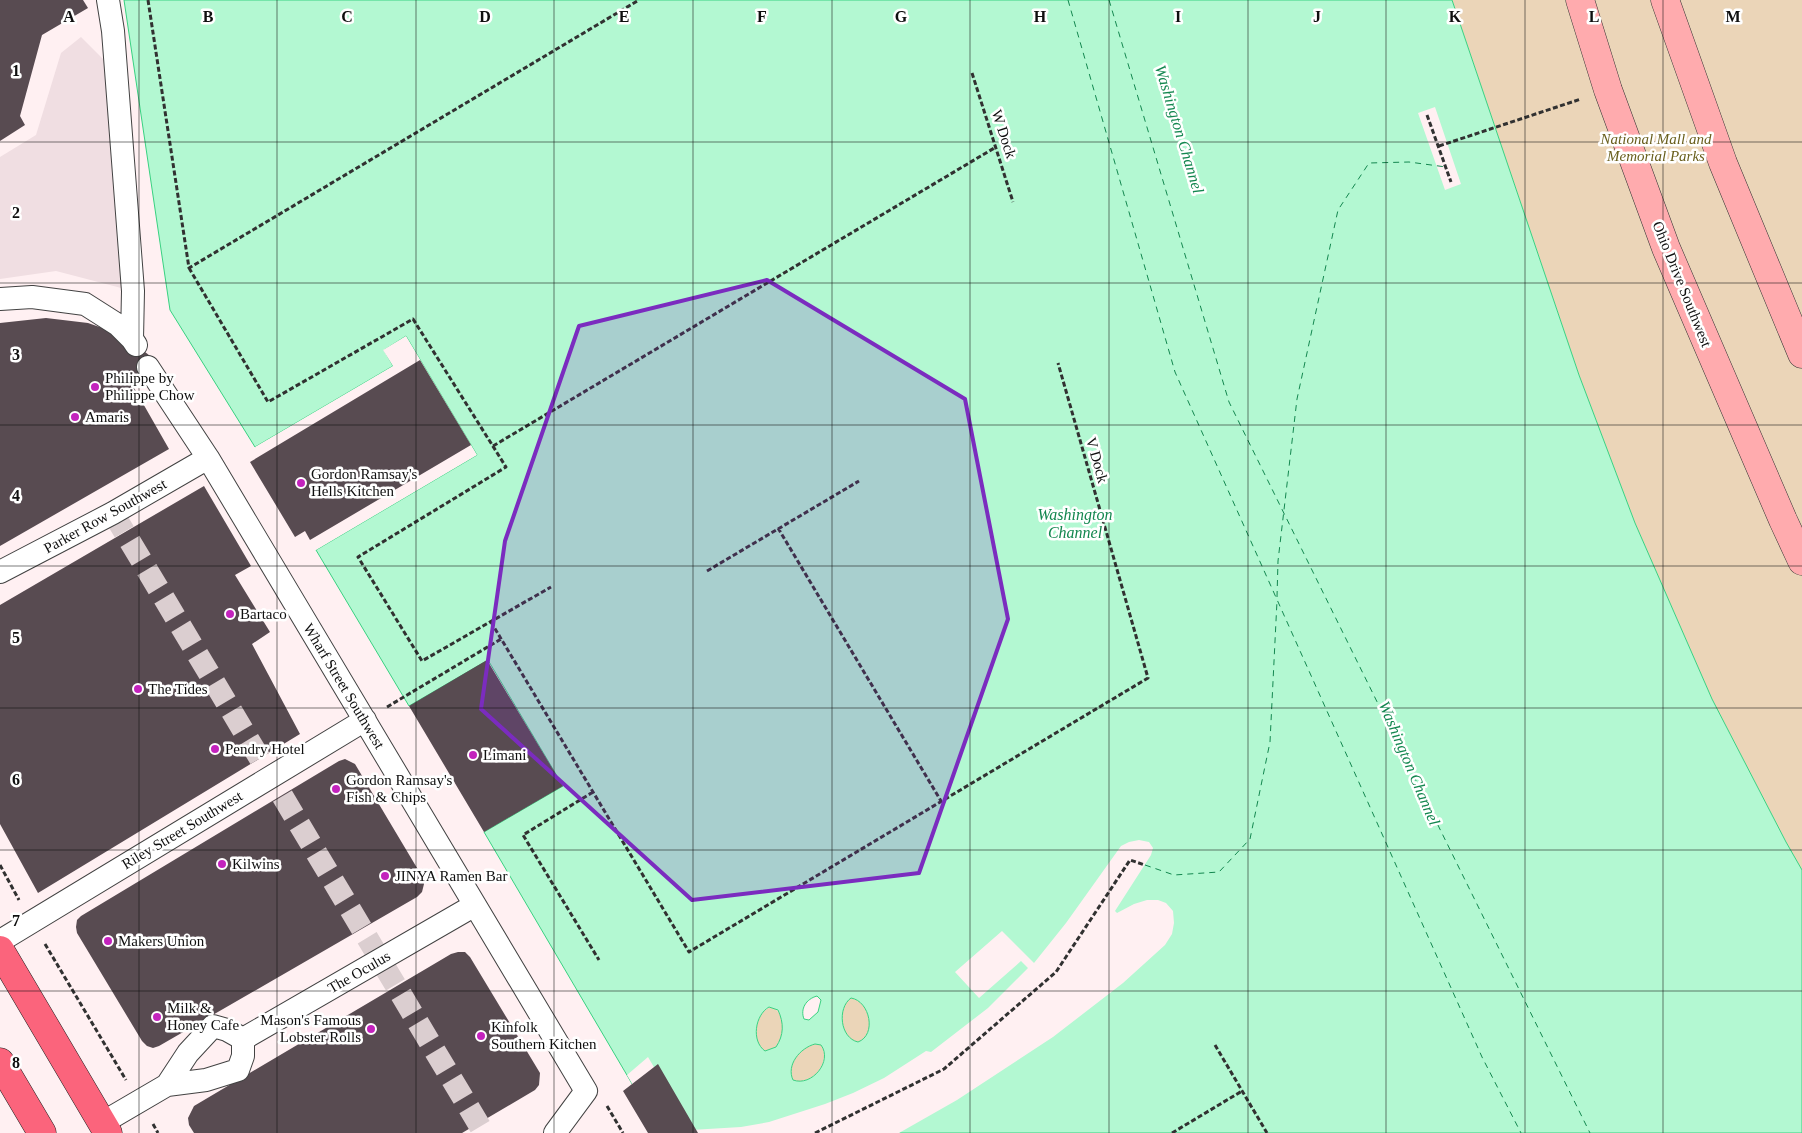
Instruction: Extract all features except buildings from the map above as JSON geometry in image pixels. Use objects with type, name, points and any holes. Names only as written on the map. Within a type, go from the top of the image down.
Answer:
[{"type":"main road","points":[[0,950],[105,1128]]},
{"type":"main road","points":[[0,1062],[42,1133]]},
{"type":"street","points":[[0,299],[32,297],[86,304],[118,325],[134,342],[133,291],[113,31],[108,0]]},
{"type":"street","name":"Ohio Drive Southwest","points":[[1580,0],[1608,90],[1666,248],[1802,561]]},
{"type":"street","points":[[1665,0],[1723,163],[1802,354]]},
{"type":"street","name":"Wharf Street Southwest","points":[[148,367],[208,458],[586,1091],[555,1133]]},
{"type":"street","name":"Parker Row Southwest","points":[[0,572],[113,513],[208,458]]},
{"type":"street","name":"Riley Street Southwest","points":[[0,941],[365,720]]},
{"type":"street","name":"The Oculus","points":[[243,1039],[475,905]]},
{"type":"street","points":[[105,1128],[139,1101],[167,1085],[206,1080],[238,1070],[243,1056],[243,1039],[227,1030],[213,1026],[188,1053],[167,1085]]},
{"type":"path","points":[[148,0],[189,268],[268,402],[413,319],[506,467],[358,557],[422,661],[551,587]]},
{"type":"path","points":[[189,268],[639,0]]},
{"type":"path","name":"W Dock","points":[[972,74],[1013,202]]},
{"type":"path","points":[[1439,146],[1608,90]]},
{"type":"path","points":[[1427,115],[1451,182]]},
{"type":"path","points":[[493,446],[996,147]]},
{"type":"path","name":"V Dock","points":[[941,801],[1148,678],[1058,363]]},
{"type":"path","points":[[707,571],[859,480]]},
{"type":"path","points":[[491,622],[688,952],[941,801],[778,528]]},
{"type":"path","points":[[404,698],[502,639]]},
{"type":"path","points":[[593,792],[523,835],[599,960]]},
{"type":"path","points":[[815,1133],[944,1069],[1056,972],[1130,860],[1145,865]]},
{"type":"path","points":[[0,865],[158,1133]]},
{"type":"path","points":[[1215,1045],[1267,1133]]},
{"type":"path","points":[[1172,1133],[1242,1091]]},
{"type":"highlighted area","points":[[767,280],[965,399],[1008,619],[919,873],[692,900],[481,709],[505,541],[579,326]]},
{"type":"green space","name":"National Mall and Memorial Parks","points":[[1452,0],[1802,0],[1802,870],[1712,699],[1635,523],[1579,375]]},
{"type":"green space","points":[[851,998],[858,1000],[863,1005],[869,1018],[868,1033],[858,1042],[847,1035],[844,1029],[842,1015]]},
{"type":"green space","points":[[772,1007],[777,1010],[783,1025],[781,1037],[776,1047],[765,1051],[758,1041],[757,1027],[762,1014],[766,1009]]},
{"type":"green space","points":[[815,1044],[821,1045],[824,1051],[822,1065],[807,1080],[793,1080],[791,1069],[796,1058],[804,1049]]},
{"type":"shaded area","points":[[81,37],[107,63],[125,289],[56,271],[0,279],[0,157],[36,135],[61,53]]},
{"type":"water","name":"Washington Channel","points":[[124,0],[1452,0],[1579,375],[1635,523],[1712,699],[1802,870],[1802,1133],[661,1133],[484,832],[563,786],[488,660],[409,706],[316,550],[477,455],[406,336],[384,350],[393,366],[255,447],[170,310]],"holes":[[[817,996],[821,1000],[818,1012],[809,1020],[804,1019],[803,1008],[813,997]],[[851,998],[858,1000],[867,1011],[869,1018],[868,1033],[858,1042],[847,1035],[844,1029],[842,1015]],[[769,1007],[778,1010],[782,1029],[781,1038],[776,1047],[765,1051],[761,1047],[756,1035],[756,1028],[764,1011]],[[821,1045],[824,1051],[822,1065],[819,1071],[807,1080],[793,1080],[791,1074],[793,1063],[800,1053],[809,1046]]]},
{"type":"pier","points":[[1435,107],[1461,184],[1445,190],[1418,113]]},
{"type":"pier","points":[[406,336],[477,455],[316,550],[315,548],[474,455],[405,340],[387,350],[395,365],[394,368],[257,449],[255,447],[393,366],[383,350]]},
{"type":"pier","points":[[1139,840],[1149,842],[1153,848],[1151,855],[1115,911],[1117,913],[1147,900],[1158,900],[1166,903],[1173,911],[1174,923],[1172,934],[1165,945],[1123,983],[1053,1037],[957,1100],[899,1133],[661,1133],[627,1075],[648,1057],[691,1130],[741,1127],[769,1122],[853,1093],[884,1078],[926,1051],[931,1052],[988,1008],[1028,968],[1021,961],[979,998],[955,972],[1002,931],[1034,963],[1066,923],[1121,846]]},
{"type":"ferry route","points":[[1068,0],[1175,372],[1482,1057],[1521,1133]]},
{"type":"ferry route","points":[[1109,0],[1229,402],[1590,1133]]},
{"type":"ferry route","points":[[1277,597],[1278,561],[1297,399],[1338,210],[1369,163],[1409,162],[1446,167]]},
{"type":"ferry route","points":[[1145,865],[1174,875],[1219,872],[1250,839],[1270,742],[1277,601]]},
{"type":"tunnel","points":[[113,513],[484,1133]]},
{"type":"place","name":"Philippe by Philippe Chow","points":[[95,387]]},
{"type":"place","name":"Amaris","points":[[75,417]]},
{"type":"place","name":"Gordon Ramsay's Hells Kitchen","points":[[301,483]]},
{"type":"place","name":"Bartaco","points":[[230,614]]},
{"type":"place","name":"The Tides","points":[[138,689]]},
{"type":"place","name":"Pendry Hotel","points":[[215,749]]},
{"type":"place","name":"Limani","points":[[473,755]]},
{"type":"place","name":"Gordon Ramsay's Fish & Chips","points":[[336,789]]},
{"type":"place","name":"Kilwins","points":[[222,864]]},
{"type":"place","name":"JINYA Ramen Bar","points":[[385,876]]},
{"type":"place","name":"Makers Union","points":[[108,941]]},
{"type":"place","name":"Milk & Honey Cafe","points":[[157,1017]]},
{"type":"place","name":"Mason's Famous Lobster Rolls","points":[[371,1029]]},
{"type":"place","name":"Kinfolk Southern Kitchen","points":[[481,1036]]}]
